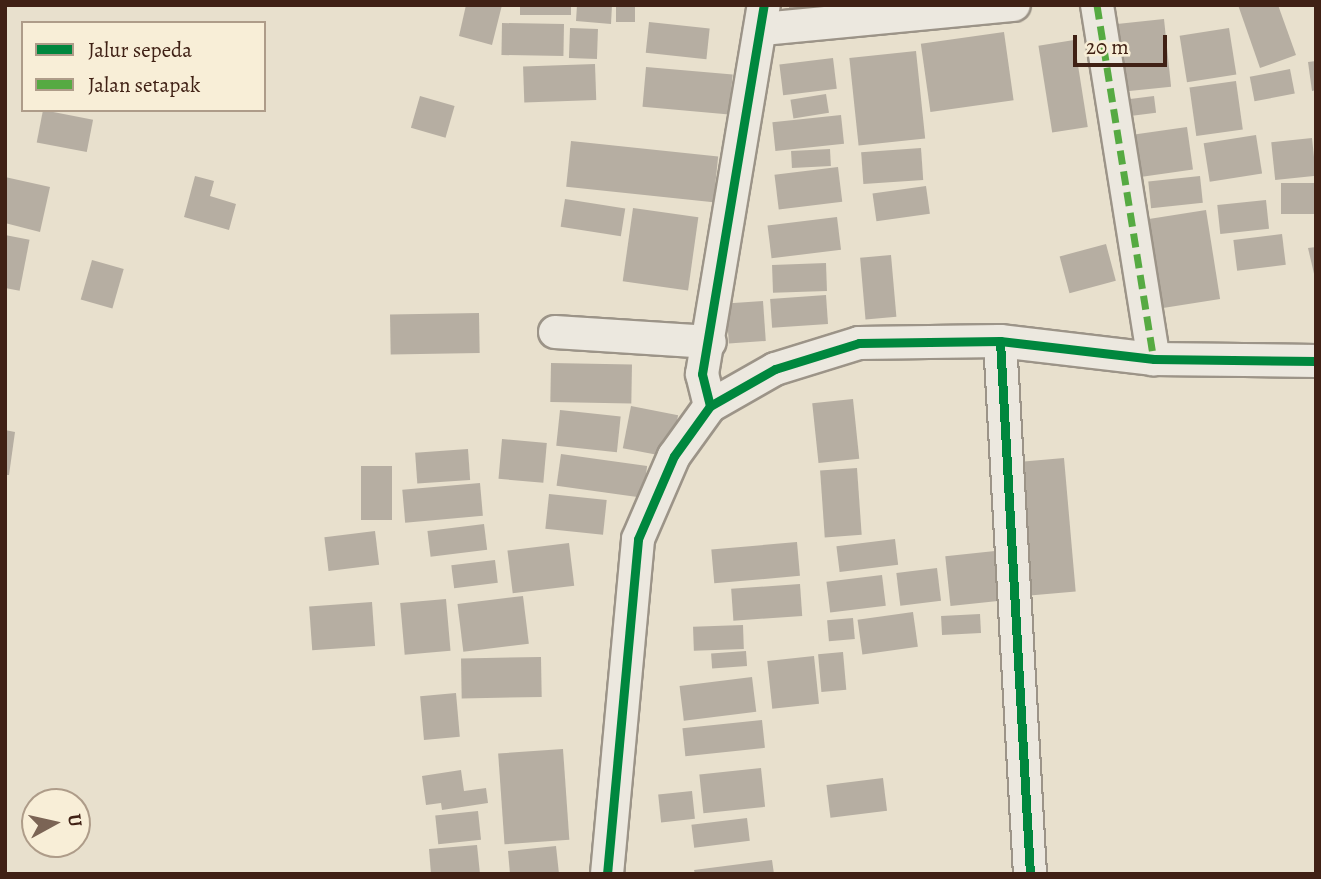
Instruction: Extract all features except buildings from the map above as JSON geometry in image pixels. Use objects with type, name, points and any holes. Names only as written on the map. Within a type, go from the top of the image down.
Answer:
[{"type":"street","points":[[710,406],[702,374],[710,342],[764,17],[1014,5]]},
{"type":"street","points":[[1097,5],[1154,359]]},
{"type":"street","points":[[555,332],[710,342]]},
{"type":"street","points":[[607,874],[638,539],[674,456],[710,406],[775,369],[859,343],[1001,362],[1154,359],[1316,361]]},
{"type":"street","points":[[1001,362],[1030,874]]},
{"type":"marked path","points":[[1097,5],[1154,359]]},
{"type":"cycle path","points":[[710,406],[702,374],[764,5]]},
{"type":"cycle path","points":[[1000,341],[1030,874]]},
{"type":"cycle path","points":[[607,874],[638,539],[674,456],[710,406],[775,369],[859,343],[1000,341],[1154,359],[1316,361]]}]
